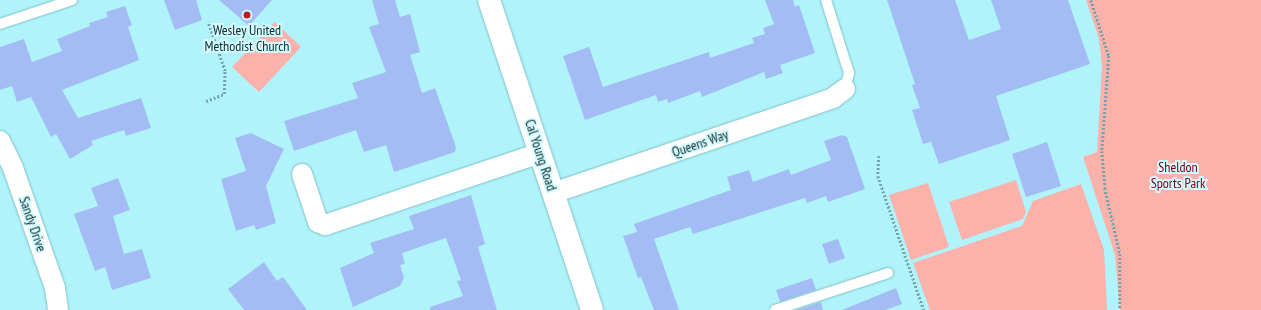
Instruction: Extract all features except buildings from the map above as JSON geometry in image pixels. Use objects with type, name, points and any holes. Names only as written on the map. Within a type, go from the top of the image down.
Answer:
[{"type":"main road","name":"Cal Young Road","points":[[489,0],[592,310]]},
{"type":"street","name":"Queens Way","points":[[553,193],[833,98],[845,88]]},
{"type":"street","name":"Sandy Drive","points":[[0,142],[13,168],[55,288],[58,310]]},
{"type":"street","points":[[302,174],[318,222],[325,225],[540,153]]},
{"type":"lane","points":[[0,24],[72,0]]},
{"type":"lane","points":[[826,0],[849,73],[845,88]]},
{"type":"lane","points":[[774,310],[888,273]]},
{"type":"path","points":[[1091,0],[1109,56],[1102,151],[1106,188],[1120,254],[1120,310]]},
{"type":"path","points":[[206,101],[224,94],[225,71],[208,22]]},
{"type":"path","points":[[879,156],[878,176],[924,310]]},
{"type":"green space","name":"Sheldon Sports Park","points":[[1086,0],[1261,0],[1261,310],[1120,310],[1115,255],[1083,157],[1097,152],[1102,66],[1099,39]]},
{"type":"green space","points":[[275,22],[301,47],[259,92],[232,67]]},
{"type":"green space","points":[[1016,180],[1026,212],[1023,219],[962,240],[949,202]]},
{"type":"green space","points":[[928,183],[949,247],[911,260],[889,195]]},
{"type":"green space","points":[[1081,184],[1104,250],[1107,310],[930,310],[913,263],[1022,226],[1033,201]]},
{"type":"place","name":"Wesley United Methodist Church","points":[[247,15]]}]
